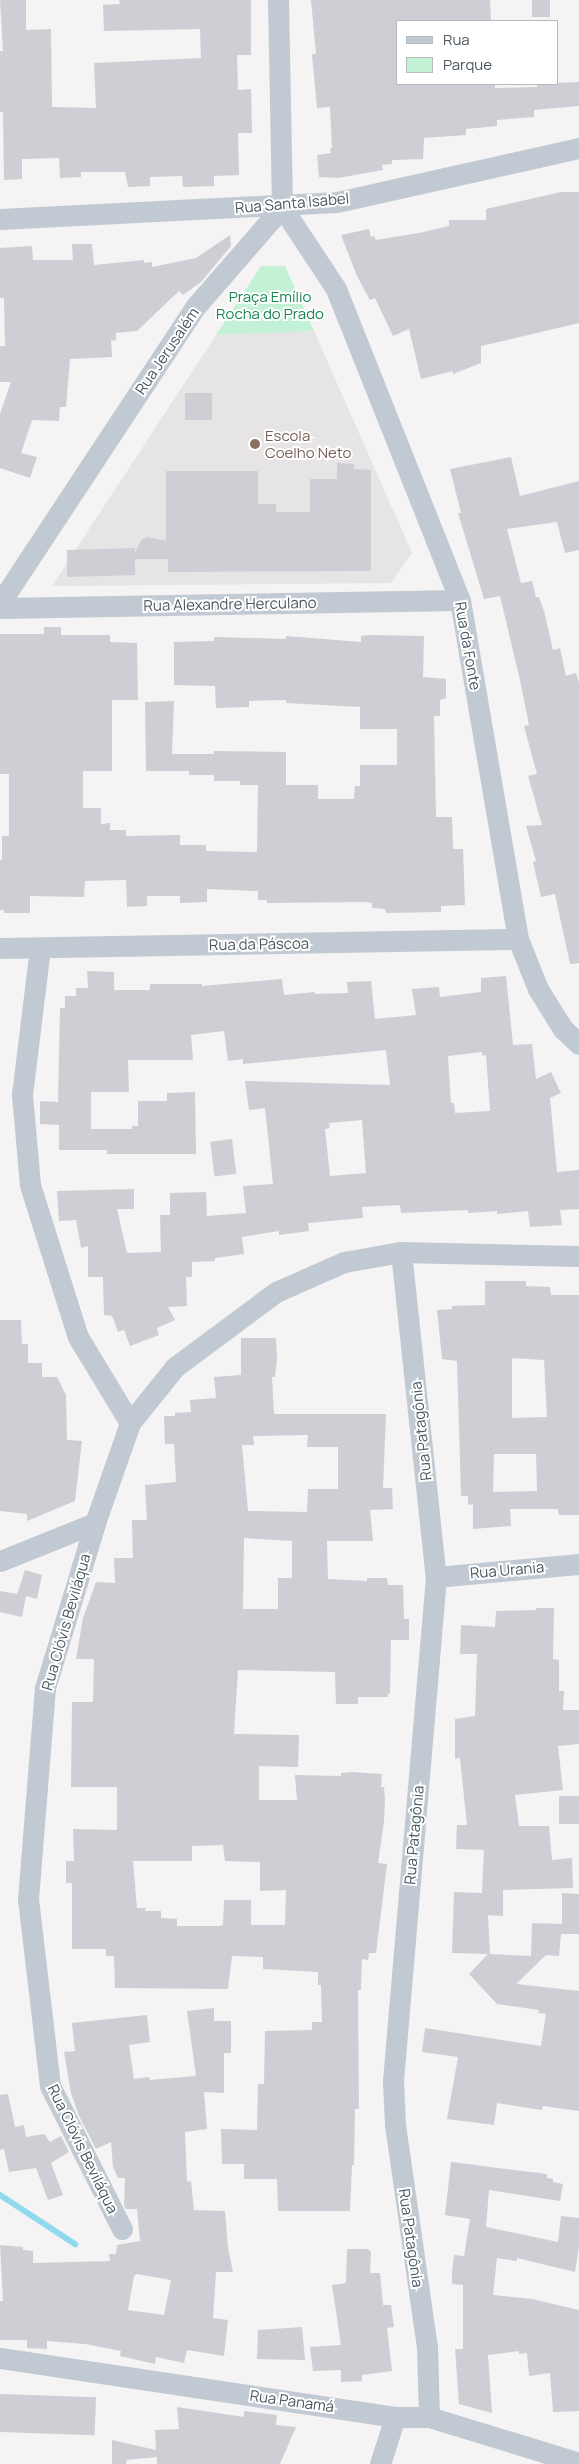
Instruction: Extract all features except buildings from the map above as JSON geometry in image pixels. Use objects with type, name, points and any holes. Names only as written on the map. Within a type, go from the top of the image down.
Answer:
[{"type":"street","points":[[278,0],[282,207]]},
{"type":"street","name":"Rua Santa Isabel","points":[[0,219],[282,207],[337,202],[579,148]]},
{"type":"street","name":"Rua da Fonte","points":[[282,207],[336,288],[460,600],[518,939],[538,989],[563,1029],[579,1044]]},
{"type":"street","name":"Rua Jerusalém","points":[[0,603],[196,306],[282,207]]},
{"type":"street","name":"Rua Alexandre Herculano","points":[[0,608],[460,600]]},
{"type":"street","name":"Rua da Páscoa","points":[[0,948],[518,939]]},
{"type":"street","points":[[40,948],[22,1095],[30,1185],[78,1337],[130,1423]]},
{"type":"street","name":"Rua Clóvis Beviláqua","points":[[122,2229],[50,2086],[28,1899],[45,1688],[95,1523],[130,1423],[175,1367],[276,1292],[344,1262],[401,1252],[579,1256]]},
{"type":"street","name":"Rua Patagônia","points":[[401,1252],[436,1577],[393,2081],[395,2125],[427,2347],[429,2417]]},
{"type":"street","points":[[0,1561],[95,1523]]},
{"type":"street","name":"Rua Urania","points":[[436,1577],[579,1564]]},
{"type":"street","name":"Rua Panamá","points":[[0,2358],[395,2416],[429,2417],[579,2463]]},
{"type":"street","points":[[380,2464],[395,2416]]},
{"type":"shaded area","name":"Escola Coelho Neto","points":[[314,331],[412,553],[391,583],[52,586],[216,335]]},
{"type":"green space","name":"Praça Emílio Rocha do Prado","points":[[261,266],[285,266],[314,331],[216,335]]},
{"type":"waterway","points":[[0,2195],[75,2244]]},
{"type":"place","name":"Escola Coelho Neto","points":[[255,444]]}]
